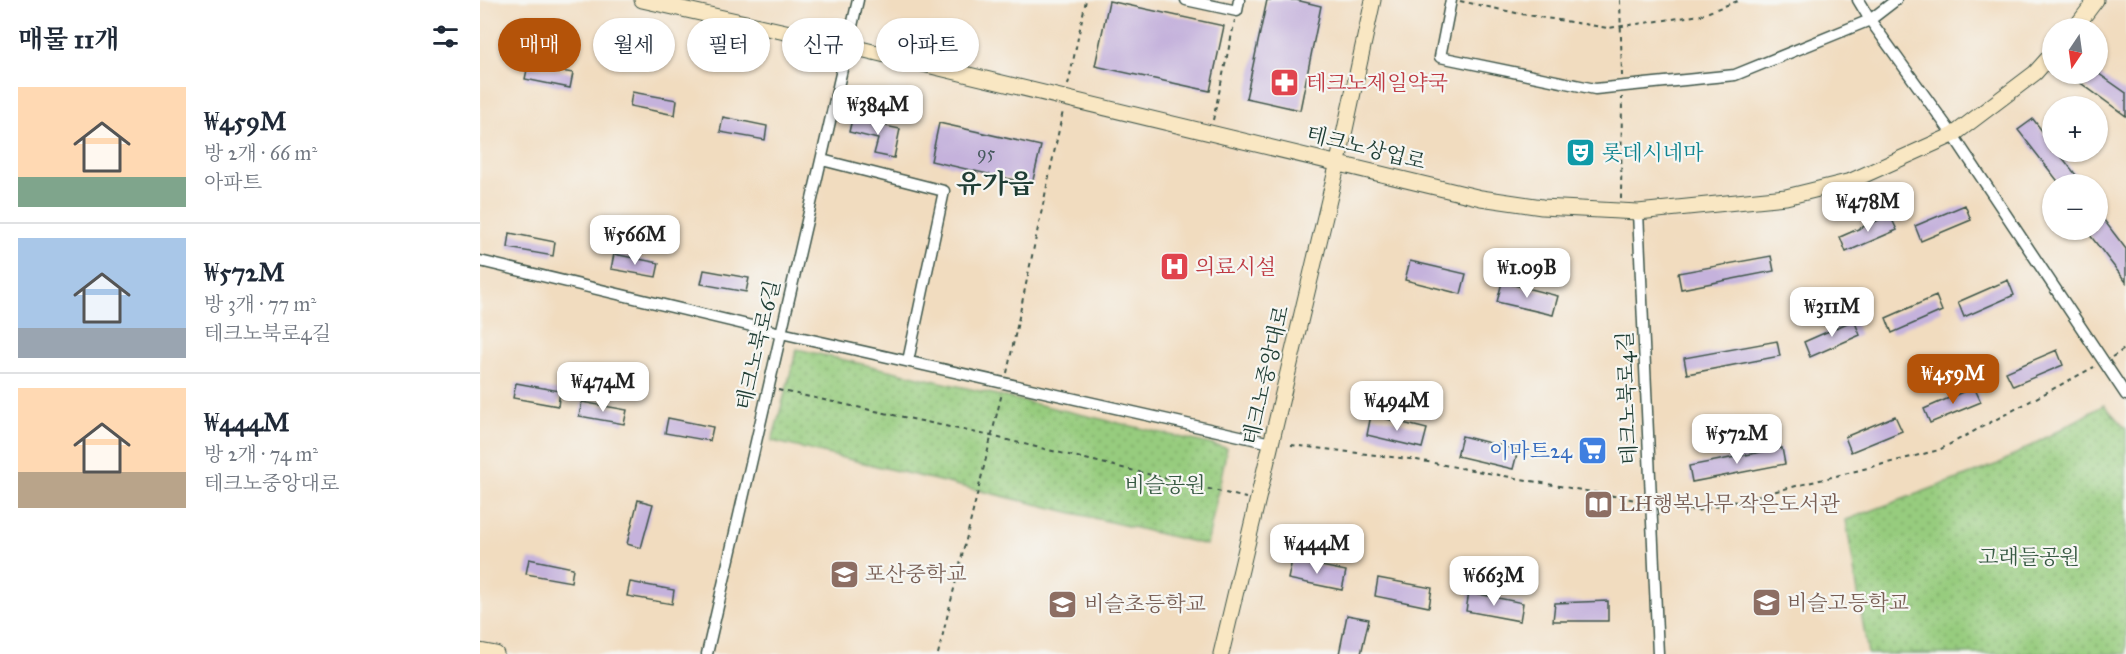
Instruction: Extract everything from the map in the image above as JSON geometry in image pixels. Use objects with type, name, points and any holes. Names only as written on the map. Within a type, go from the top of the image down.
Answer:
[{"type":"street","name":"테크노상업로","points":[[642,0],[782,31]]},
{"type":"street","name":"테크노북로6길","points":[[854,18],[858,0]]},
{"type":"street","points":[[1186,0],[1238,5]]},
{"type":"street","name":"테크노중앙대로","points":[[1221,654],[1338,162],[1373,0]]},
{"type":"street","points":[[1452,0],[1440,57],[1595,89],[1735,75],[1870,20],[1896,0]]},
{"type":"street","points":[[1858,0],[1953,135],[2126,395]]},
{"type":"street","points":[[2082,18],[2096,0]]},
{"type":"street","name":"테크노상업로","points":[[864,50],[1481,198],[1542,207],[1638,212],[1786,197],[1851,181],[1953,135],[2035,73],[2042,65]]},
{"type":"street","name":"테크노북로6길","points":[[706,654],[842,72]]},
{"type":"street","points":[[822,160],[945,191],[908,361]]},
{"type":"street","name":"테크노북로4길","points":[[1638,212],[1658,654]]},
{"type":"street","points":[[480,261],[781,333],[1271,443]]},
{"type":"street","points":[[480,651],[496,654]]},
{"type":"path","points":[[938,654],[1004,383],[1086,0]]},
{"type":"path","points":[[1456,0],[1521,14],[1608,28],[1701,15],[1740,0]]},
{"type":"path","points":[[1620,0],[1622,26],[1621,211]]},
{"type":"path","points":[[1210,132],[1238,5]]},
{"type":"path","points":[[1662,505],[1697,512],[1939,450],[2126,348]]},
{"type":"path","points":[[768,387],[991,436],[1258,500]]},
{"type":"path","points":[[1292,445],[1417,460],[1650,503]]},
{"type":"green space","name":"비슬공원","points":[[797,349],[1227,448],[1207,545],[772,441]]},
{"type":"green space","name":"고래들공원","points":[[2104,405],[2126,429],[2126,654],[1868,654],[1846,520],[1998,464]]},
{"type":"building","points":[[1267,0],[1296,0],[1321,6],[1300,110],[1246,98]]},
{"type":"building","points":[[1109,1],[1224,26],[1210,91],[1095,66]]},
{"type":"building","points":[[526,72],[573,73],[570,88],[525,79]]},
{"type":"building","points":[[2108,80],[2126,93],[2126,116],[2108,103],[2108,96],[2099,96],[2082,84],[2108,84]]},
{"type":"building","points":[[632,92],[677,100],[675,115],[630,106]]},
{"type":"building","points":[[723,117],[767,126],[765,140],[720,132]]},
{"type":"building","points":[[852,119],[900,129],[894,158],[874,154],[878,139],[849,132]]},
{"type":"building","points":[[2033,119],[2042,131],[2042,161],[2018,130]]},
{"type":"building","points":[[939,123],[1041,146],[1032,184],[931,161]]},
{"type":"building","points":[[2043,162],[2066,162],[2075,174],[2052,174]]},
{"type":"building","points":[[1965,205],[1971,220],[1921,241],[1915,226]]},
{"type":"building","points":[[1890,215],[1897,230],[1846,252],[1840,237]]},
{"type":"building","points":[[2108,225],[2126,249],[2126,282],[2094,240],[2108,240]]},
{"type":"building","points":[[510,233],[555,242],[553,256],[508,248]]},
{"type":"building","points":[[614,254],[659,263],[656,277],[611,269]]},
{"type":"building","points":[[1771,256],[1774,271],[1681,289],[1678,273]]},
{"type":"building","points":[[1410,261],[1466,274],[1461,294],[1405,280]]},
{"type":"building","points":[[704,270],[749,278],[746,292],[701,284]]},
{"type":"building","points":[[2008,280],[2014,295],[1964,317],[1958,302]]},
{"type":"building","points":[[1502,282],[1558,296],[1553,315],[1497,302]]},
{"type":"building","points":[[1936,296],[1942,311],[1892,333],[1886,318]]},
{"type":"building","points":[[1854,320],[1860,335],[1810,357],[1804,342]]},
{"type":"building","points":[[1777,341],[1780,356],[1687,374],[1684,358]]},
{"type":"building","points":[[2057,350],[2063,365],[2013,386],[2006,372]]},
{"type":"building","points":[[516,383],[560,391],[558,406],[513,398]]},
{"type":"building","points":[[1974,387],[1981,402],[1930,423],[1924,409]]},
{"type":"building","points":[[582,402],[627,410],[624,424],[579,416]]},
{"type":"building","points":[[1371,415],[1427,429],[1422,448],[1367,435]]},
{"type":"building","points":[[1895,416],[1902,431],[1851,452],[1845,437]]},
{"type":"building","points":[[668,418],[713,427],[710,441],[665,433]]},
{"type":"building","points":[[1462,436],[1518,450],[1513,469],[1457,456]]},
{"type":"building","points":[[1782,448],[1785,464],[1692,482],[1689,466]]},
{"type":"building","points":[[638,500],[653,504],[641,548],[627,544]]},
{"type":"building","points":[[529,559],[573,568],[571,582],[526,574]]},
{"type":"building","points":[[1292,560],[1346,571],[1342,590],[1288,579]]},
{"type":"building","points":[[1378,578],[1432,588],[1429,607],[1375,596]]},
{"type":"building","points":[[630,582],[674,590],[672,604],[627,596]]},
{"type":"building","points":[[1469,592],[1523,603],[1520,621],[1466,611]]},
{"type":"building","points":[[1608,601],[1608,621],[1553,621],[1555,603]]},
{"type":"building","points":[[1347,615],[1369,619],[1361,654],[1339,654]]},
{"type":"place","name":"테크노제일약국","points":[[1285,83]]},
{"type":"place","name":"롯데시네마","points":[[1581,153]]},
{"type":"place","name":"의료시설","points":[[1174,267]]},
{"type":"place","name":"이마트24","points":[[1593,451]]},
{"type":"place","name":"LH행복나무 작은도서관","points":[[1598,504]]},
{"type":"place","name":"포산중학교","points":[[844,574]]},
{"type":"place","name":"비슬고등학교","points":[[1766,603]]},
{"type":"place","name":"비슬초등학교","points":[[1063,604]]},
{"type":"district","name":"유가읍","points":[[995,183]]}]
